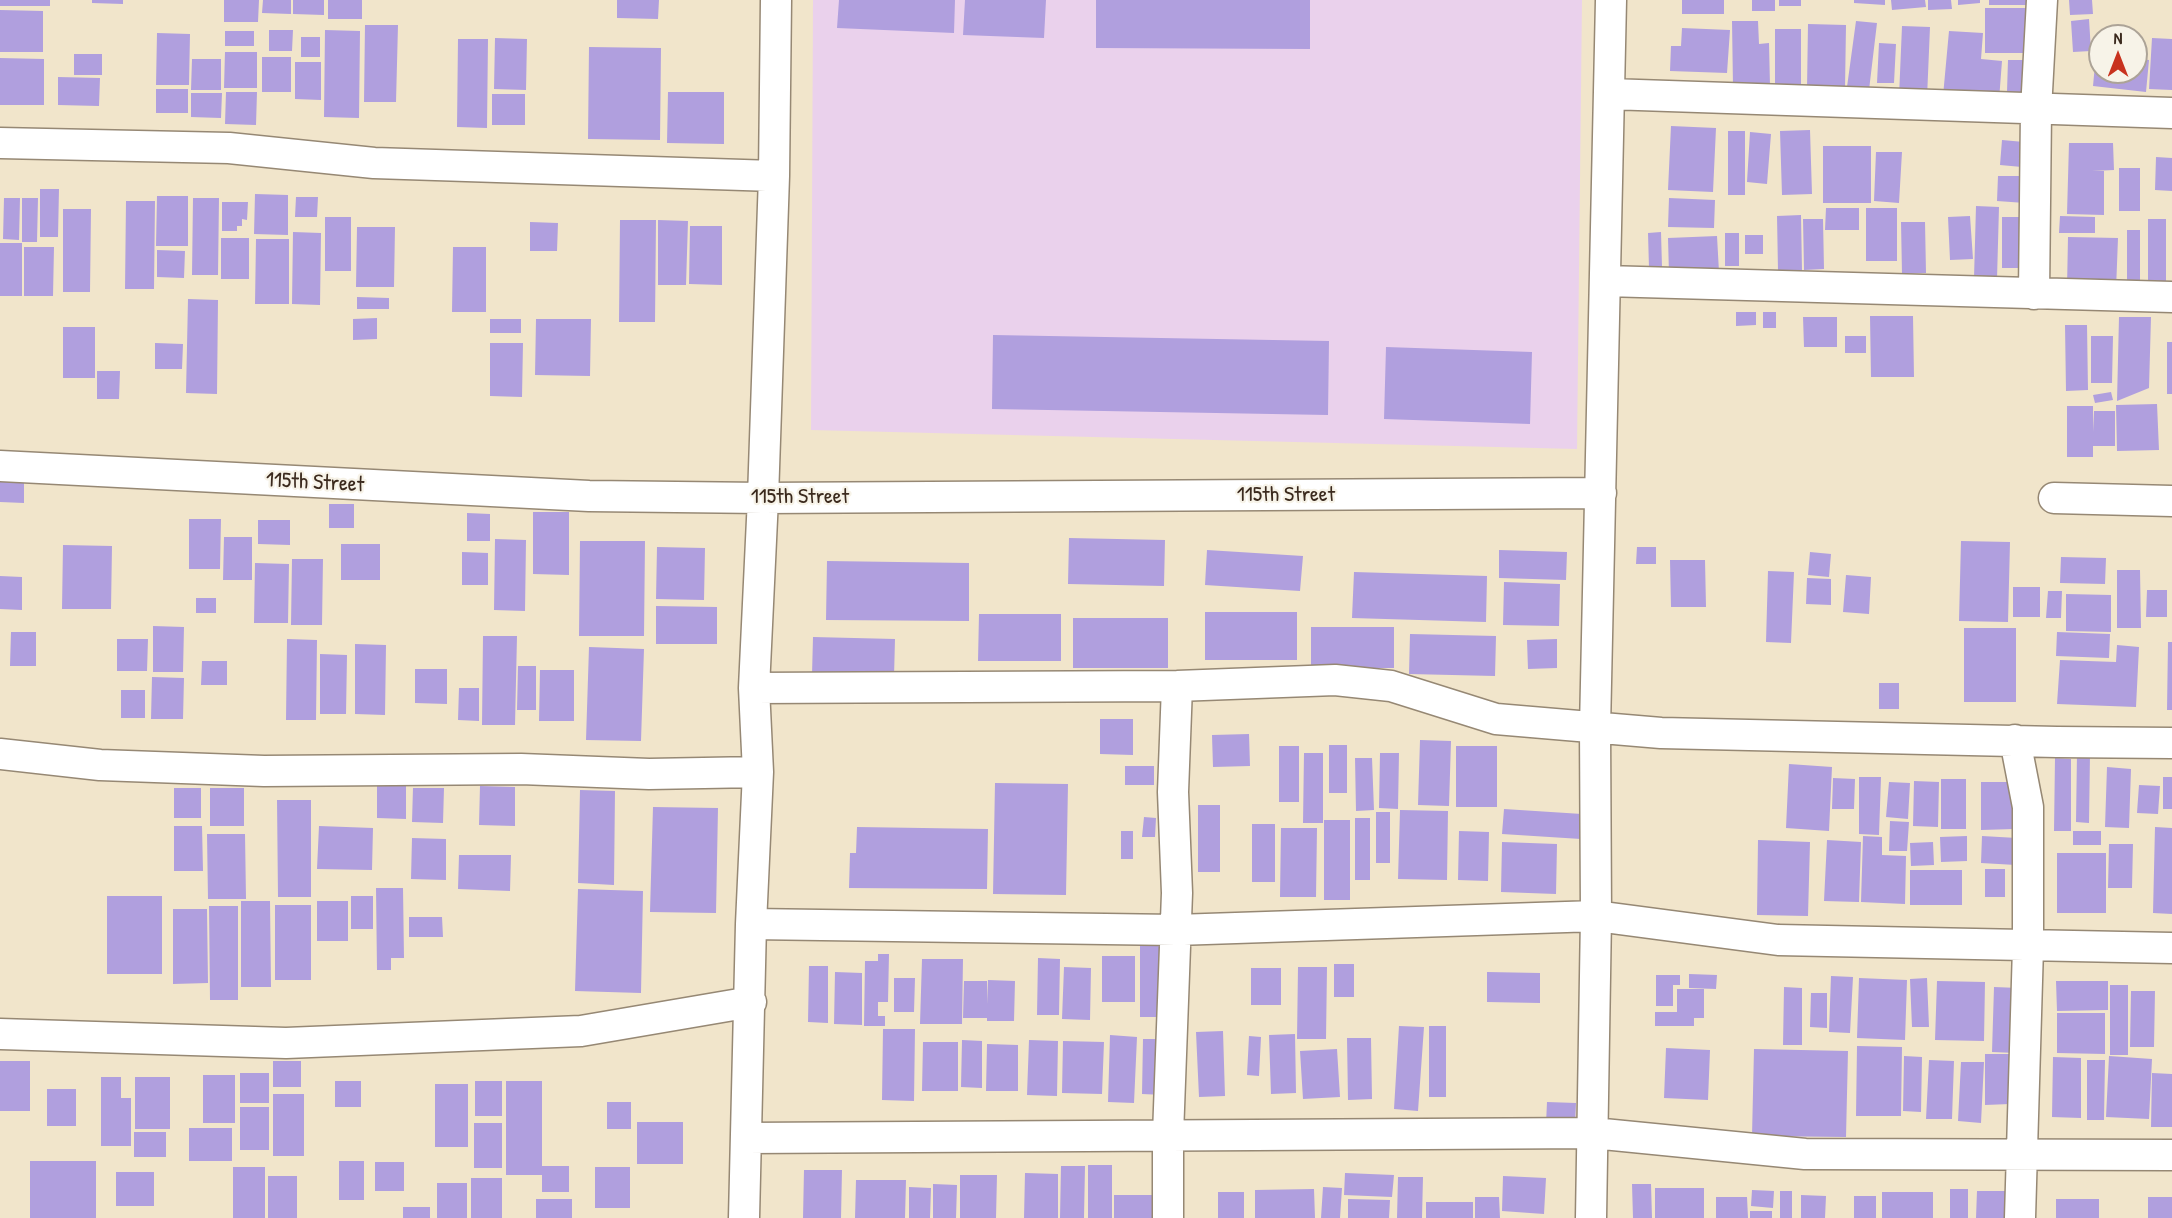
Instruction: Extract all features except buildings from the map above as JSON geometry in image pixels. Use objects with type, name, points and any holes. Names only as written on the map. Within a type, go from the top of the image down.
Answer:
[{"type":"street","points":[[744,1218],[751,1002],[751,924],[758,772],[754,688],[774,176],[776,0]]},
{"type":"street","points":[[1591,1218],[1596,916],[1595,728],[1611,0]]},
{"type":"street","points":[[2034,294],[2036,110],[2042,0]]},
{"type":"street","points":[[1609,94],[2172,113]]},
{"type":"street","points":[[0,143],[229,148],[374,164],[774,176]]},
{"type":"street","points":[[1605,281],[2172,297]]},
{"type":"street","name":"115th Street","points":[[0,466],[565,495],[763,498],[1601,493]]},
{"type":"street","points":[[2055,498],[2172,501]]},
{"type":"street","points":[[754,688],[1177,686],[1335,680],[1391,686],[1496,719],[1595,728],[1661,732],[2172,743]]},
{"type":"street","points":[[1167,1218],[1177,892],[1173,792],[1177,686]]},
{"type":"street","points":[[2015,740],[2028,807],[2028,946],[2019,1218]]},
{"type":"street","points":[[0,754],[100,765],[264,771],[521,769],[649,774],[758,772]]},
{"type":"street","points":[[751,924],[1176,930],[1596,916],[1778,940],[2172,948]]},
{"type":"street","points":[[0,1034],[286,1043],[557,1032],[751,1002]]},
{"type":"street","points":[[747,1138],[1593,1133],[1805,1154],[2172,1155]]},
{"type":"shaded area","points":[[813,0],[1582,0],[1577,449],[811,430]]}]
